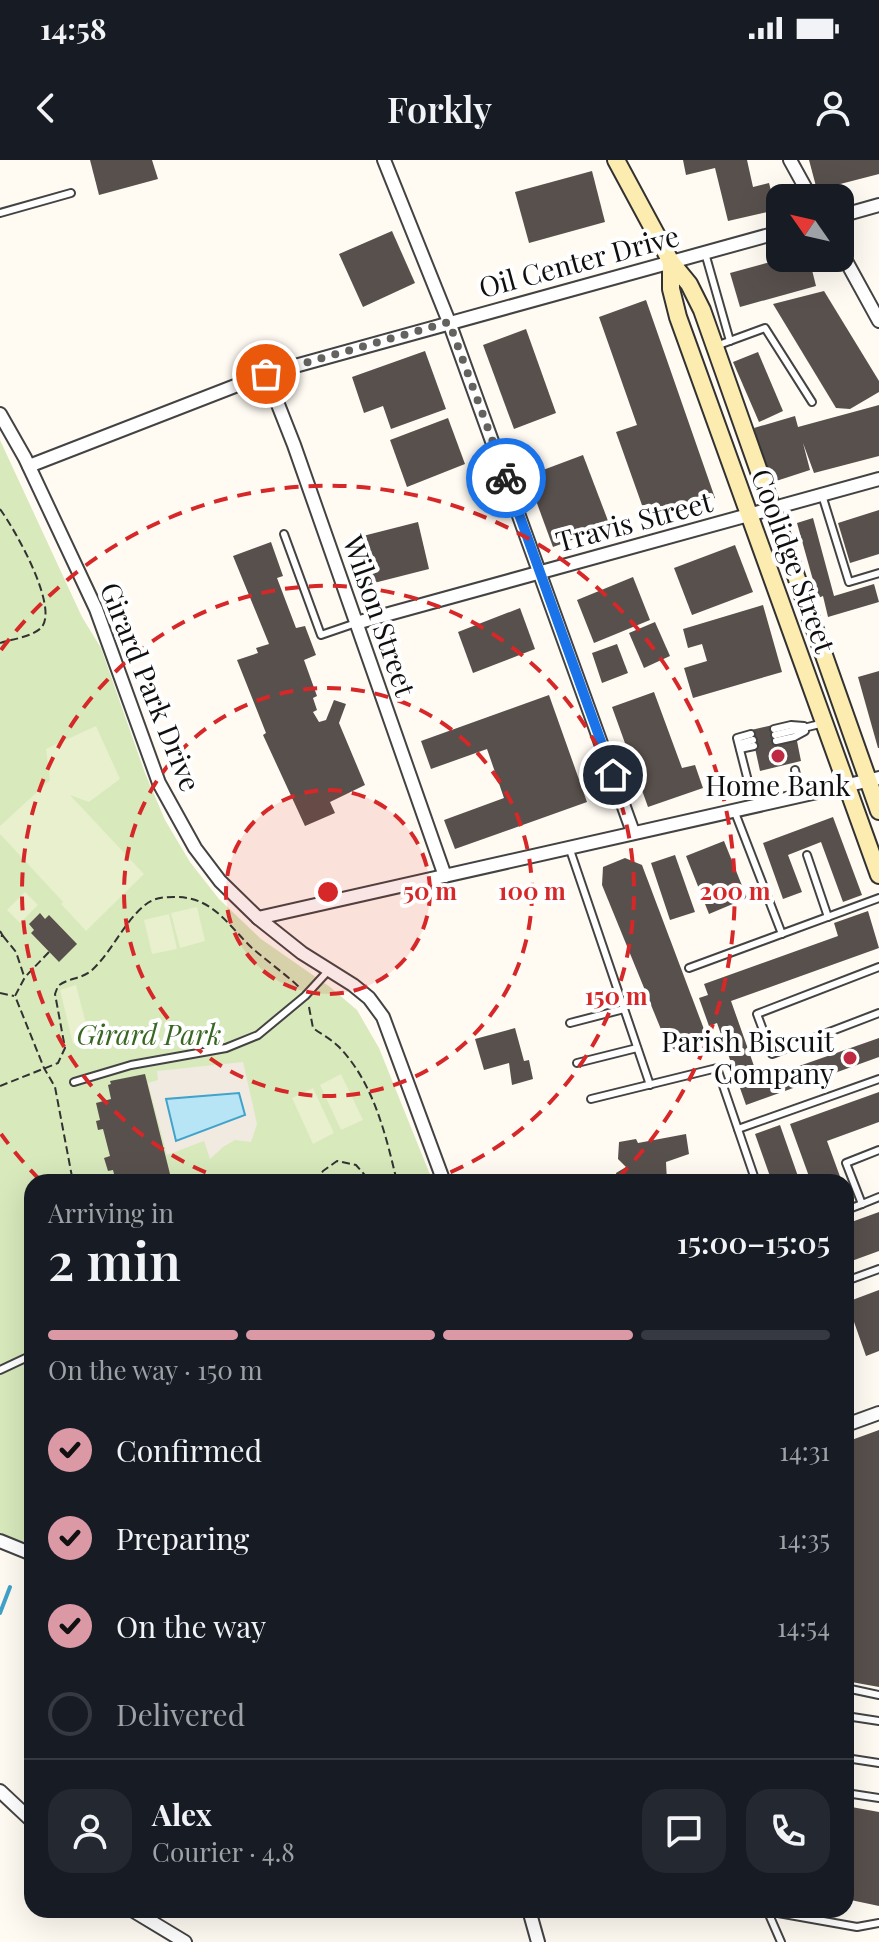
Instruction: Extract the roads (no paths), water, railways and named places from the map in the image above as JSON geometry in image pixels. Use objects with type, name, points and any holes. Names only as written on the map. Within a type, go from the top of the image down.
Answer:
[{"type":"street","points":[[384,160],[449,322],[633,832]]},
{"type":"street","name":"Coolidge Street","points":[[616,160],[671,262],[696,295],[722,343],[774,509],[873,779],[879,811]]},
{"type":"street","points":[[790,160],[803,184]]},
{"type":"street","points":[[854,212],[879,205]]},
{"type":"street","name":"Oil Center Drive","points":[[29,466],[266,374],[766,236]]},
{"type":"street","name":"Coolidge Street","points":[[671,262],[671,289],[678,317],[750,516],[817,725],[846,786],[879,875]]},
{"type":"street","points":[[852,272],[879,321]]},
{"type":"street","name":"Wilson Street","points":[[266,374],[445,876]]},
{"type":"street","name":"Girard Park Drive","points":[[0,414],[29,466],[96,609],[170,806],[195,848],[220,881],[258,918],[369,998],[383,1017],[441,1174]]},
{"type":"street","name":"Travis Street","points":[[356,623],[879,479]]},
{"type":"street","points":[[258,918],[873,779]]},
{"type":"street","points":[[854,1422],[879,1413]]},
{"type":"street","points":[[0,1541],[24,1551]]},
{"type":"street","points":[[0,1791],[24,1814]]},
{"type":"street","points":[[145,1918],[185,1942]]},
{"type":"street","points":[[531,1918],[538,1942]]},
{"type":"lane","points":[[0,213],[71,193]]},
{"type":"lane","points":[[705,253],[722,343],[765,328],[812,402]]},
{"type":"lane","points":[[822,495],[849,582],[879,573]]},
{"type":"lane","points":[[284,534],[321,635],[356,623]]},
{"type":"lane","points":[[791,725],[817,725],[794,737],[775,735],[791,725]]},
{"type":"lane","points":[[739,747],[753,740],[737,738],[739,747],[748,781],[755,788],[759,805]]},
{"type":"lane","points":[[795,770],[801,796]]},
{"type":"lane","points":[[734,810],[782,934]]},
{"type":"lane","points":[[569,847],[650,1085]]},
{"type":"lane","points":[[807,855],[828,917]]},
{"type":"lane","points":[[689,968],[879,898]]},
{"type":"lane","points":[[879,967],[757,1014],[772,1054],[879,1013]]},
{"type":"lane","points":[[74,1082],[131,1065],[226,1048],[258,1035],[305,996],[329,970]]},
{"type":"lane","points":[[570,1023],[624,1009]]},
{"type":"lane","points":[[577,1063],[637,1048]]},
{"type":"lane","points":[[591,1099],[717,1068],[753,1174]]},
{"type":"lane","points":[[738,1129],[879,1079]]},
{"type":"lane","points":[[850,1174],[846,1163],[879,1150]]},
{"type":"lane","points":[[854,1184],[862,1204]]},
{"type":"lane","points":[[854,1207],[879,1197]]},
{"type":"lane","points":[[854,1278],[879,1269]]},
{"type":"lane","points":[[0,1370],[24,1359]]},
{"type":"lane","points":[[854,1690],[879,1695]]},
{"type":"lane","points":[[854,1717],[879,1721]]},
{"type":"lane","points":[[854,1759],[879,1763]]},
{"type":"lane","points":[[854,1794],[879,1798]]},
{"type":"lane","points":[[770,1918],[781,1942]]},
{"type":"lane","points":[[806,1918],[857,1927],[879,1923]]},
{"type":"water","points":[[239,1093],[245,1115],[176,1141],[166,1099]]},
{"type":"waterway","points":[[0,1613],[10,1587]]},
{"type":"place","name":"Home Bank","points":[[778,756]]},
{"type":"place","name":"Parish Biscuit Company","points":[[850,1058]]},
{"type":"park label","name":"Girard Park","points":[[149,1035]]}]
